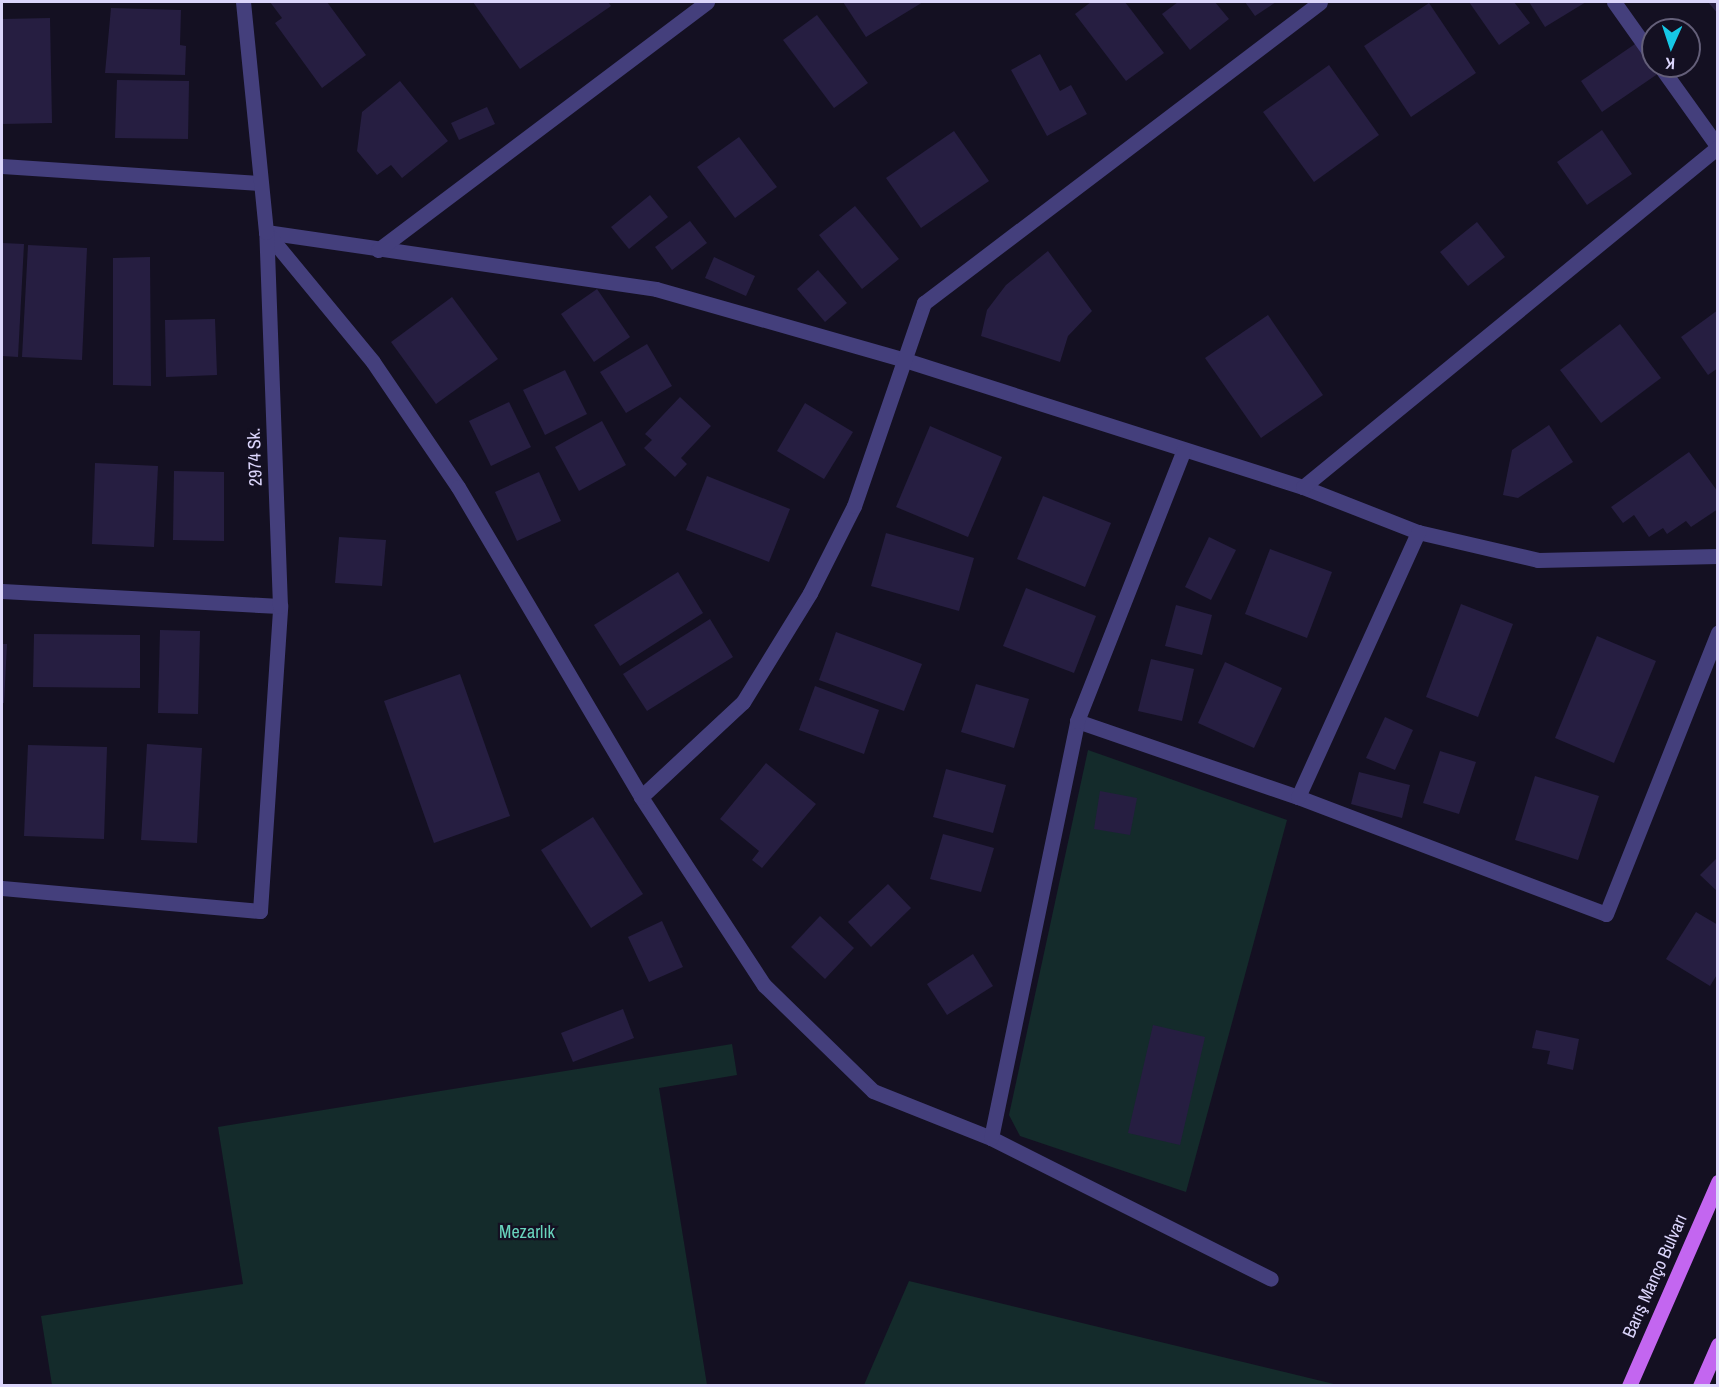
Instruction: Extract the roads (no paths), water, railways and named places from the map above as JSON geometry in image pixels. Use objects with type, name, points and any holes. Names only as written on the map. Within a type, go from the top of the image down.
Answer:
[{"type":"main road","name":"Barış Manço Bulvarı","points":[[1629,1386],[1718,1182]]},
{"type":"main road","points":[[1700,1386],[1718,1345]]},
{"type":"street","name":"2974 Sk.","points":[[2,888],[260,911],[280,606],[266,232],[243,2]]},
{"type":"street","points":[[378,250],[707,2]]},
{"type":"street","points":[[641,797],[743,702],[810,594],[855,506],[924,303],[1320,2]]},
{"type":"street","points":[[1614,2],[1641,40]]},
{"type":"street","points":[[1303,487],[1717,147],[1668,78]]},
{"type":"street","points":[[2,166],[260,183]]},
{"type":"street","points":[[266,232],[656,289],[905,360],[1303,487],[1418,532],[1538,560],[1718,556]]},
{"type":"street","points":[[266,232],[373,362],[458,488],[641,797],[764,985],[873,1091],[991,1138],[1271,1279]]},
{"type":"street","points":[[991,1138],[1077,721],[1184,450]]},
{"type":"street","points":[[1298,797],[1418,532]]},
{"type":"street","points":[[2,591],[280,606]]},
{"type":"street","points":[[1077,721],[1298,797],[1606,914],[1718,632]]},
{"type":"park label","name":"Mezarlık","points":[[527,1232]]}]
